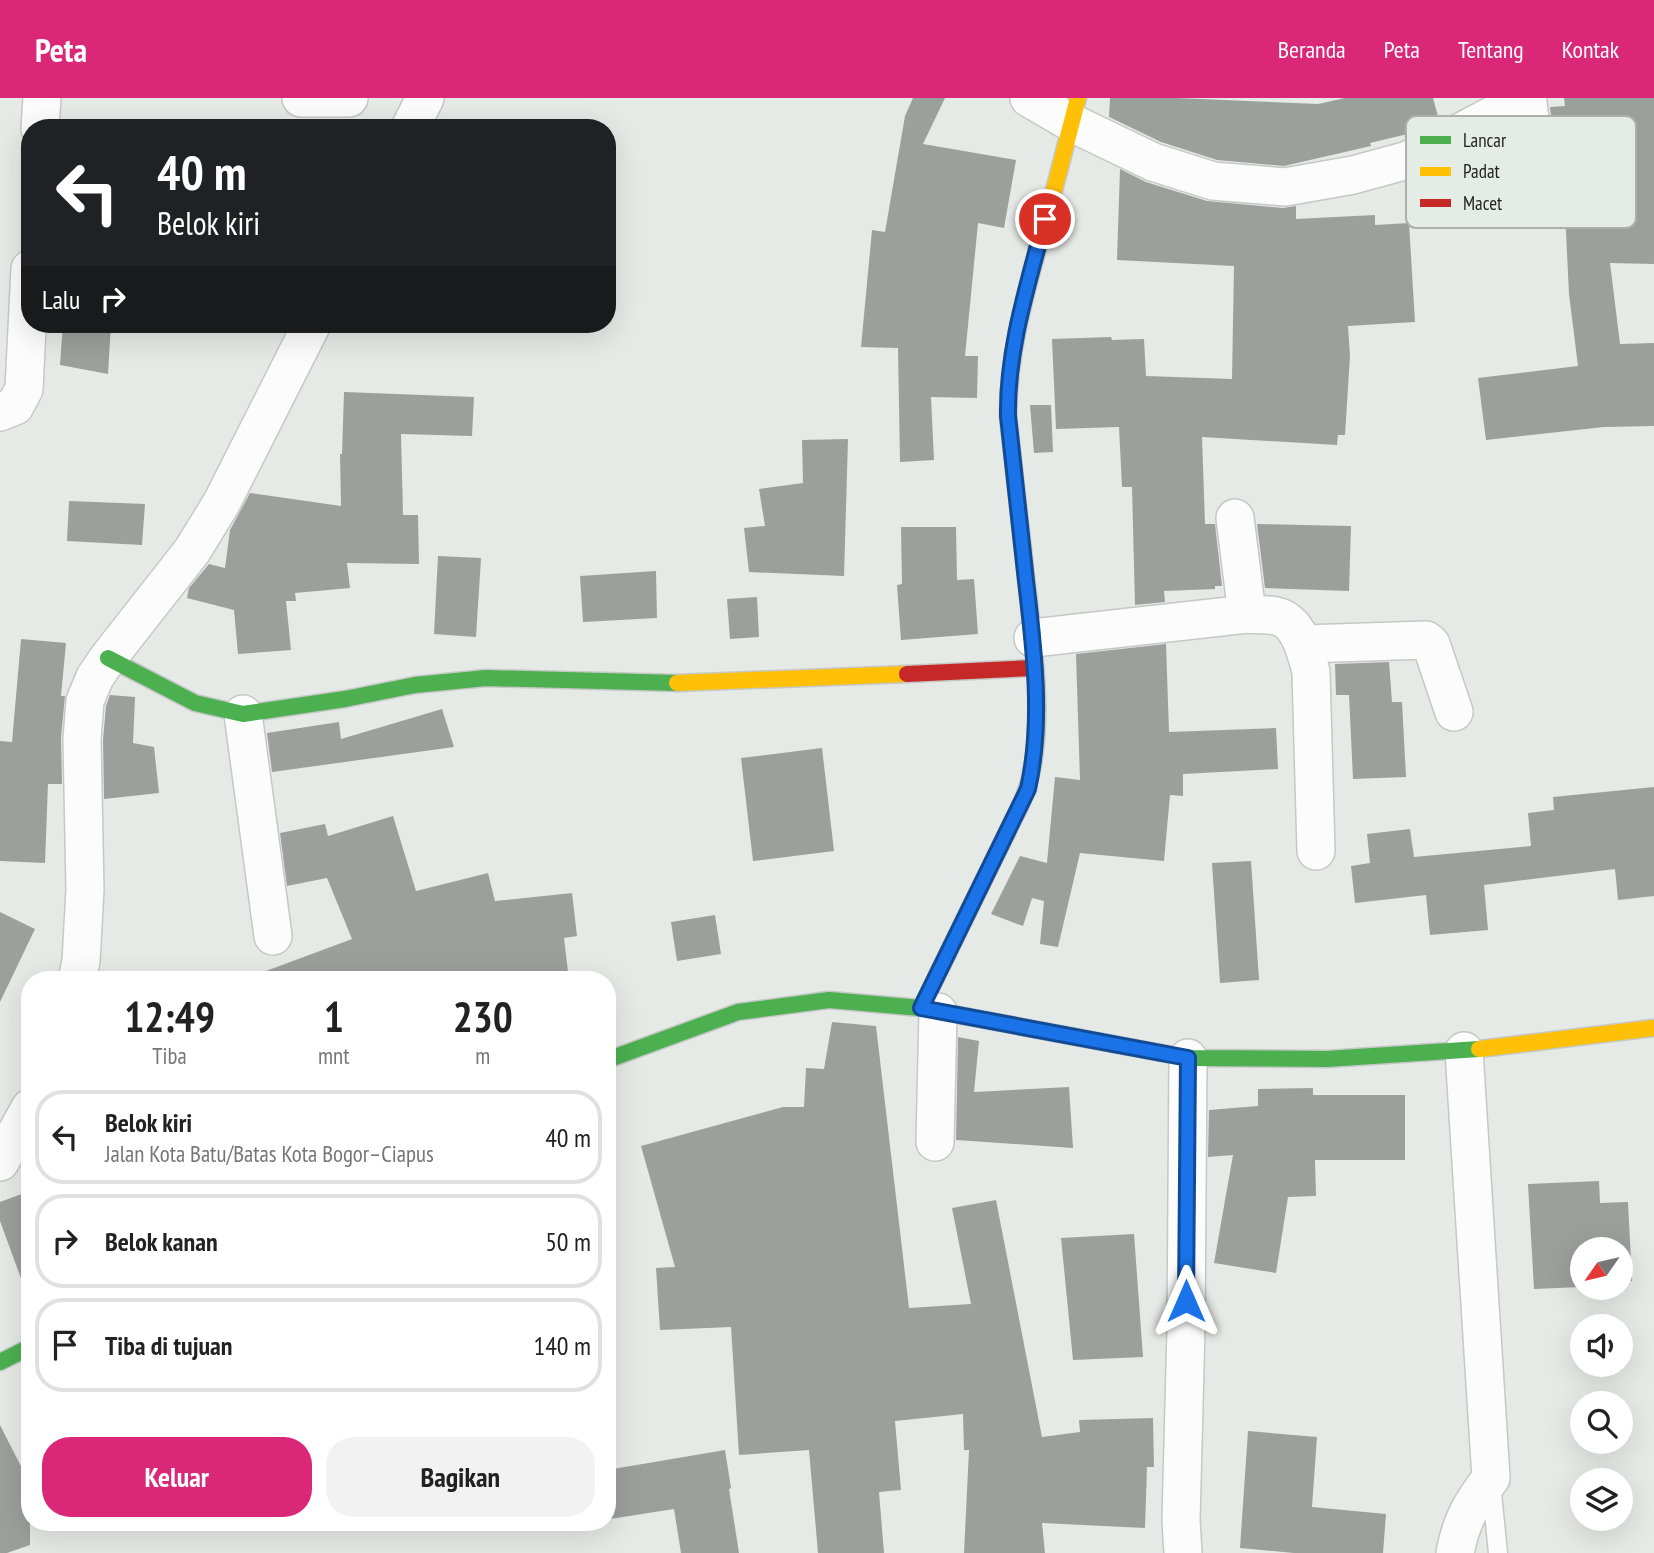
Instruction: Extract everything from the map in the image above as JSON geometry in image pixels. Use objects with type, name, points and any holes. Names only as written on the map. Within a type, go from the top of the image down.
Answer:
[{"type":"street","points":[[41,119],[42,98]]},
{"type":"street","points":[[414,119],[425,98]]},
{"type":"street","points":[[1029,98],[1074,110],[1153,162],[1213,181],[1285,187],[1353,176],[1406,161]]},
{"type":"street","points":[[1491,116],[1525,98]]},
{"type":"street","points":[[935,1142],[930,1010],[1028,789],[1034,762],[1036,732],[1033,653],[1008,416],[1007,382],[1014,341],[1074,110]]},
{"type":"street","points":[[0,412],[15,406],[24,389],[27,333]]},
{"type":"street","points":[[79,971],[85,890],[82,739],[85,701],[95,677],[108,657],[176,572],[216,512],[307,333]]},
{"type":"street","points":[[1236,518],[1247,614]]},
{"type":"street","points":[[108,657],[195,703],[243,714],[345,699],[415,685],[486,678],[664,684],[1033,653],[1247,614],[1277,616],[1291,624],[1304,644],[1311,672],[1317,851]]},
{"type":"street","points":[[1304,644],[1426,640],[1431,644],[1454,712]]},
{"type":"street","points":[[243,714],[273,936]]},
{"type":"street","points":[[616,1057],[738,1012],[830,1000],[930,1010],[1188,1058],[1299,1059],[1464,1051],[1654,1028]]},
{"type":"street","points":[[1455,1553],[1461,1525],[1471,1504],[1491,1478],[1464,1051]]},
{"type":"street","points":[[1183,1553],[1181,1520],[1186,1329],[1188,1058]]},
{"type":"street","points":[[0,1162],[21,1124]]},
{"type":"street","points":[[0,1362],[21,1352]]},
{"type":"lane","points":[[1537,98],[1539,116]]},
{"type":"lane","points":[[1491,1478],[1498,1553]]},
{"type":"building","points":[[913,98],[945,98],[923,144],[1016,160],[1004,228],[978,223],[965,356],[978,356],[977,398],[931,397],[934,460],[900,462],[898,348],[861,347],[872,230],[885,232],[905,116]]},
{"type":"building","points":[[1110,98],[1318,104],[1345,98],[1433,98],[1438,116],[1406,116],[1406,134],[1370,143],[1371,146],[1284,166],[1217,160],[1161,142],[1109,117]]},
{"type":"building","points":[[1564,98],[1654,98],[1654,264],[1610,263],[1620,344],[1654,343],[1654,426],[1604,427],[1486,440],[1478,378],[1578,366],[1569,294],[1566,228],[1636,228],[1636,116],[1551,116],[1550,107],[1565,106]]},
{"type":"building","points":[[1120,169],[1146,182],[1207,201],[1283,208],[1296,206],[1296,219],[1375,215],[1375,225],[1406,223],[1406,228],[1409,228],[1415,322],[1348,326],[1350,356],[1345,435],[1338,435],[1337,445],[1202,437],[1205,524],[1215,524],[1222,586],[1215,586],[1215,589],[1164,591],[1165,602],[1135,605],[1132,487],[1122,487],[1119,427],[1056,429],[1052,339],[1144,339],[1146,376],[1232,379],[1234,266],[1117,260]]},
{"type":"building","points":[[62,333],[110,333],[108,374],[60,365]]},
{"type":"building","points":[[344,392],[474,397],[472,436],[401,434],[403,515],[418,515],[419,564],[347,563],[350,588],[295,593],[296,601],[286,601],[291,650],[238,654],[234,610],[187,598],[189,588],[209,564],[225,568],[230,530],[250,493],[341,506],[340,454]]},
{"type":"building","points":[[1030,405],[1051,405],[1053,452],[1034,453]]},
{"type":"building","points":[[848,439],[844,576],[749,572],[744,528],[765,526],[759,489],[803,483],[802,440]]},
{"type":"building","points":[[69,501],[145,504],[142,545],[67,541]]},
{"type":"building","points":[[1257,524],[1351,526],[1349,591],[1265,588]]},
{"type":"building","points":[[901,527],[956,527],[957,580],[974,579],[978,634],[901,640],[897,585],[902,584]]},
{"type":"building","points":[[438,556],[481,558],[476,637],[434,634]]},
{"type":"building","points":[[656,571],[657,618],[583,622],[580,576]]},
{"type":"building","points":[[757,597],[759,637],[730,639],[727,599]]},
{"type":"building","points":[[21,639],[66,643],[61,696],[65,696],[61,737],[62,784],[48,784],[45,863],[0,861],[0,741],[12,742]]},
{"type":"building","points":[[1166,644],[1169,732],[1276,728],[1278,769],[1183,774],[1183,796],[1170,795],[1164,861],[1080,853],[1058,947],[1040,944],[1044,901],[1032,898],[1023,926],[991,914],[1020,856],[1047,863],[1055,777],[1080,780],[1076,654]]},
{"type":"building","points":[[1389,662],[1392,702],[1402,702],[1406,777],[1353,779],[1349,695],[1336,695],[1335,664]]},
{"type":"building","points":[[110,695],[135,697],[133,743],[154,747],[159,793],[104,799],[103,740],[106,706]]},
{"type":"building","points":[[442,709],[454,747],[272,772],[267,733],[339,722],[341,739]]},
{"type":"building","points":[[822,748],[834,851],[753,861],[741,758]]},
{"type":"building","points":[[1654,787],[1654,896],[1618,900],[1615,869],[1484,885],[1488,930],[1430,935],[1426,895],[1355,903],[1351,866],[1370,863],[1367,834],[1410,829],[1414,857],[1531,846],[1528,813],[1554,810],[1553,797]]},
{"type":"building","points":[[393,816],[416,891],[488,873],[495,901],[572,893],[577,936],[564,938],[568,971],[266,971],[352,939],[327,878],[287,886],[280,833],[325,824],[328,836]]},
{"type":"building","points":[[1251,861],[1259,980],[1220,983],[1212,863]]},
{"type":"building","points":[[0,912],[35,929],[0,1002]]},
{"type":"building","points":[[715,915],[721,954],[677,961],[671,922]]},
{"type":"building","points":[[832,1022],[876,1026],[909,1308],[971,1304],[952,1208],[996,1200],[1042,1437],[1080,1432],[1079,1420],[1153,1418],[1154,1467],[1147,1467],[1145,1528],[1042,1523],[1045,1553],[964,1553],[969,1450],[964,1450],[963,1414],[895,1421],[901,1490],[879,1492],[884,1553],[818,1553],[809,1450],[739,1455],[731,1327],[660,1330],[656,1268],[675,1267],[641,1146],[783,1107],[804,1107],[806,1068],[824,1069]]},
{"type":"building","points":[[958,1037],[979,1041],[974,1092],[1069,1087],[1073,1148],[956,1140]]},
{"type":"building","points":[[1313,1088],[1313,1095],[1405,1095],[1405,1160],[1315,1160],[1316,1196],[1288,1197],[1276,1273],[1214,1263],[1233,1155],[1208,1157],[1209,1110],[1258,1106],[1258,1089]]},
{"type":"building","points":[[1599,1181],[1600,1203],[1628,1202],[1630,1237],[1570,1237],[1570,1288],[1534,1289],[1528,1184]]},
{"type":"building","points":[[21,1194],[21,1278],[0,1221],[0,1202]]},
{"type":"building","points":[[1134,1234],[1143,1357],[1073,1360],[1061,1238]]},
{"type":"building","points":[[0,1425],[21,1466],[21,1531],[30,1531],[30,1545],[0,1553]]},
{"type":"building","points":[[1248,1431],[1317,1437],[1312,1507],[1386,1514],[1383,1553],[1294,1553],[1240,1548]]},
{"type":"building","points":[[725,1450],[739,1553],[681,1553],[674,1509],[616,1518],[616,1468]]},
{"type":"traffic: fast","points":[[1020,806],[1035,753],[1037,693],[1008,416],[1009,388],[1023,306],[1052,198]]},
{"type":"traffic: fast","points":[[108,658],[195,703],[243,714],[345,699],[415,685],[486,678],[677,683]]},
{"type":"traffic: fast","points":[[616,1057],[738,1012],[829,1000],[921,1008],[1188,1058],[1327,1059],[1479,1049]]},
{"type":"traffic: fast","points":[[0,1362],[21,1352]]},
{"type":"traffic: slow","points":[[1052,198],[1078,98]]},
{"type":"traffic: slow","points":[[677,683],[907,674]]},
{"type":"traffic: slow","points":[[921,1008],[1020,806]]},
{"type":"traffic: slow","points":[[1479,1049],[1654,1028]]},
{"type":"traffic: jam","points":[[907,674],[1034,668]]},
{"type":"route","points":[[1045,219],[1014,341],[1007,382],[1008,416],[1032,638],[1036,732],[1034,762],[1028,789],[921,1008],[1188,1058],[1186,1301]]}]
